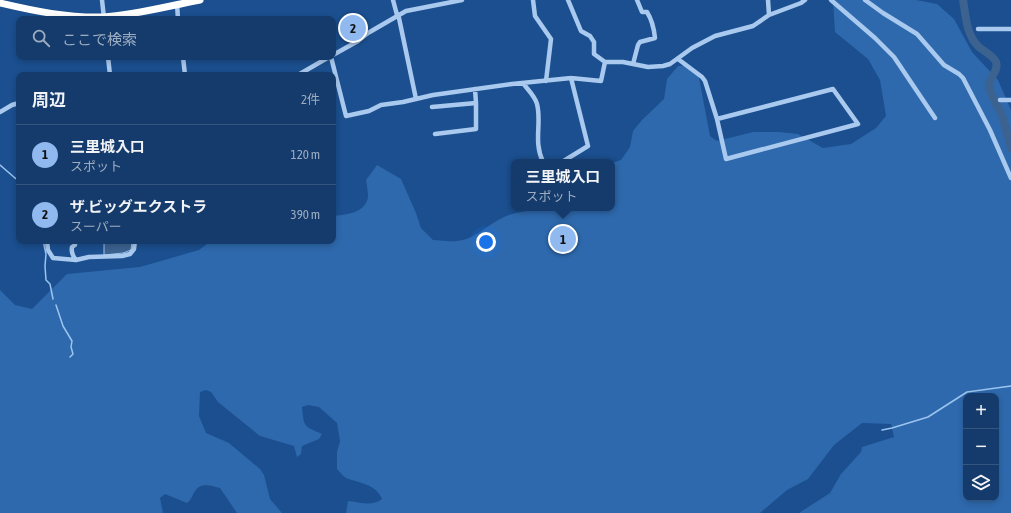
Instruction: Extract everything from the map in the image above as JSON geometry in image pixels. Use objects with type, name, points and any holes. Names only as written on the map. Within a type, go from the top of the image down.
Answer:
[{"type":"highway","points":[[115,16],[200,0]]},
{"type":"highway","points":[[0,3],[51,13],[79,16]]},
{"type":"street","points":[[102,0],[104,16]]},
{"type":"street","points":[[393,0],[399,18],[416,99]]},
{"type":"street","points":[[336,53],[358,41],[368,32],[406,11],[462,0]]},
{"type":"street","points":[[533,0],[535,16],[551,39],[546,81]]},
{"type":"street","points":[[568,0],[581,31],[590,36],[594,42],[594,54],[605,62],[623,62],[648,67],[670,64],[692,48],[705,41],[735,30],[753,26],[769,15],[802,1]]},
{"type":"street","points":[[633,64],[640,42],[655,38],[654,27],[651,19],[647,12],[642,12],[637,0]]},
{"type":"street","points":[[768,0],[769,15]]},
{"type":"street","points":[[831,0],[875,38],[894,58],[935,118]]},
{"type":"street","points":[[865,0],[917,34],[944,65],[963,78],[990,130],[1011,178]]},
{"type":"street","points":[[176,4],[178,16]]},
{"type":"street","points":[[978,29],[1011,29]]},
{"type":"street","points":[[678,59],[702,76],[705,81],[717,119],[726,158],[858,124],[833,89],[717,119]]},
{"type":"street","points":[[108,60],[110,72]]},
{"type":"street","points":[[183,60],[185,72]]},
{"type":"street","points":[[303,72],[324,60]]},
{"type":"street","points":[[332,60],[335,72]]},
{"type":"street","points":[[336,76],[346,116],[369,111],[381,105],[475,89],[571,78],[601,81],[605,62]]},
{"type":"street","points":[[567,159],[588,146],[571,78]]},
{"type":"street","points":[[523,83],[537,104],[537,138],[542,159]]},
{"type":"street","points":[[435,134],[476,129],[475,89]]},
{"type":"street","points":[[1000,100],[1011,100]]},
{"type":"street","points":[[432,107],[476,103]]},
{"type":"street","points":[[0,112],[16,104]]},
{"type":"street","points":[[47,244],[48,250],[53,258],[76,260],[89,257],[111,257],[130,254],[134,249],[135,244]]},
{"type":"street","points":[[74,244],[71,249],[76,260]]},
{"type":"shaded area","points":[[833,0],[916,0],[937,4],[954,19],[972,52],[998,80],[1011,110],[1011,513],[799,513],[830,493],[841,474],[861,452],[862,447],[894,437],[891,424],[862,423],[834,445],[808,479],[787,490],[760,513],[346,513],[348,501],[374,503],[382,499],[376,490],[362,483],[346,478],[337,469],[337,452],[340,441],[337,423],[319,407],[308,405],[302,407],[304,423],[308,427],[322,434],[319,439],[302,446],[301,454],[297,457],[294,446],[260,436],[218,402],[211,392],[206,390],[200,392],[199,416],[206,433],[229,443],[260,469],[264,475],[270,499],[282,513],[237,513],[220,488],[204,485],[198,488],[187,503],[165,494],[160,498],[163,513],[0,513],[0,290],[15,305],[32,309],[67,274],[140,267],[199,250],[207,244],[336,244],[336,216],[354,212],[363,207],[368,197],[366,180],[377,165],[401,179],[421,228],[433,240],[464,240],[504,217],[518,212],[615,211],[615,162],[621,160],[630,147],[633,131],[664,99],[667,79],[678,66],[690,65],[699,78],[710,136],[717,141],[753,132],[779,132],[798,134],[823,148],[851,144],[876,128],[886,116],[880,80],[868,59],[835,32]]},
{"type":"shaded area","points":[[104,244],[132,244],[131,250],[123,253],[104,255]]},
{"type":"waterway","points":[[963,0],[967,24],[971,36],[978,46],[995,60],[997,65],[989,88],[1001,113],[1011,148]]},
{"type":"waterway","points":[[0,165],[16,178]]},
{"type":"waterway","points":[[44,244],[46,254],[46,280],[50,284],[53,299]]},
{"type":"waterway","points":[[56,305],[63,326],[72,341],[71,347],[73,354],[70,357]]},
{"type":"waterway","points":[[882,430],[928,417],[967,392],[1011,386]]},
{"type":"place","name":"ザ.ビッグエクストラ","points":[[353,28]]},
{"type":"place","name":"三里城入口","points":[[563,239]]}]
